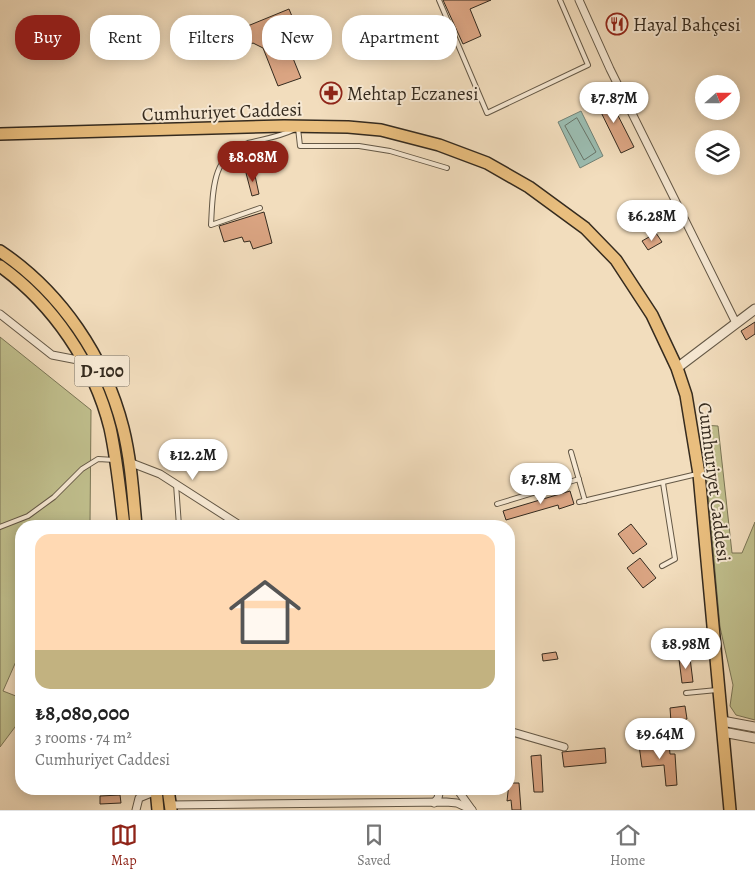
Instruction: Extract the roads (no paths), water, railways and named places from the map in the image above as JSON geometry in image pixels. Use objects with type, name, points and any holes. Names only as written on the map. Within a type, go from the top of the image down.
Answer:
[{"type":"main road","name":"Cumhuriyet Caddesi","points":[[0,134],[298,126],[366,128],[423,140],[474,157],[529,187],[585,228],[616,260],[652,315],[677,368],[691,419],[699,474],[730,810]]},
{"type":"main road","name":"D-100","points":[[0,250],[24,268],[50,293],[90,347],[105,376],[118,412],[129,462],[135,520]]},
{"type":"main road","name":"D-100","points":[[0,266],[41,302],[67,335],[82,360],[105,410],[116,460],[123,520]]},
{"type":"main road","points":[[156,795],[158,810]]},
{"type":"main road","points":[[170,795],[175,807]]},
{"type":"street","points":[[578,0],[610,69],[736,323]]},
{"type":"street","points":[[677,368],[755,309]]},
{"type":"street","points":[[0,314],[52,354],[82,360]]},
{"type":"street","points":[[129,462],[160,474],[230,520]]},
{"type":"street","points":[[723,727],[755,727]]},
{"type":"street","points":[[723,727],[755,738]]},
{"type":"street","points":[[515,733],[564,747]]},
{"type":"street","points":[[136,810],[139,798],[145,795]]},
{"type":"street","points":[[431,805],[439,795]]},
{"type":"street","points":[[462,795],[472,810]]},
{"type":"street","points":[[175,807],[375,806],[457,803],[472,810]]},
{"type":"lane","points":[[439,0],[487,113],[588,65],[560,0]]},
{"type":"lane","points":[[298,126],[300,146],[359,146],[390,151],[447,168]]},
{"type":"lane","points":[[260,208],[211,225],[216,177],[221,161],[236,148],[292,131],[298,126]]},
{"type":"lane","points":[[571,452],[585,501]]},
{"type":"lane","points":[[18,520],[28,516],[54,497],[82,469],[98,459],[116,460]]},
{"type":"lane","points":[[579,502],[699,474]]},
{"type":"lane","points":[[497,504],[579,479]]},
{"type":"lane","points":[[662,566],[675,559],[663,482]]},
{"type":"lane","points":[[176,484],[179,520]]},
{"type":"lane","points":[[0,527],[15,521]]},
{"type":"lane","points":[[686,693],[719,690]]},
{"type":"water","points":[[581,111],[603,156],[580,168],[558,122]]},
{"type":"place","name":"Hayal Bahçesi","points":[[617,24]]},
{"type":"place","name":"Mehtap Eczanesi","points":[[331,93]]}]
